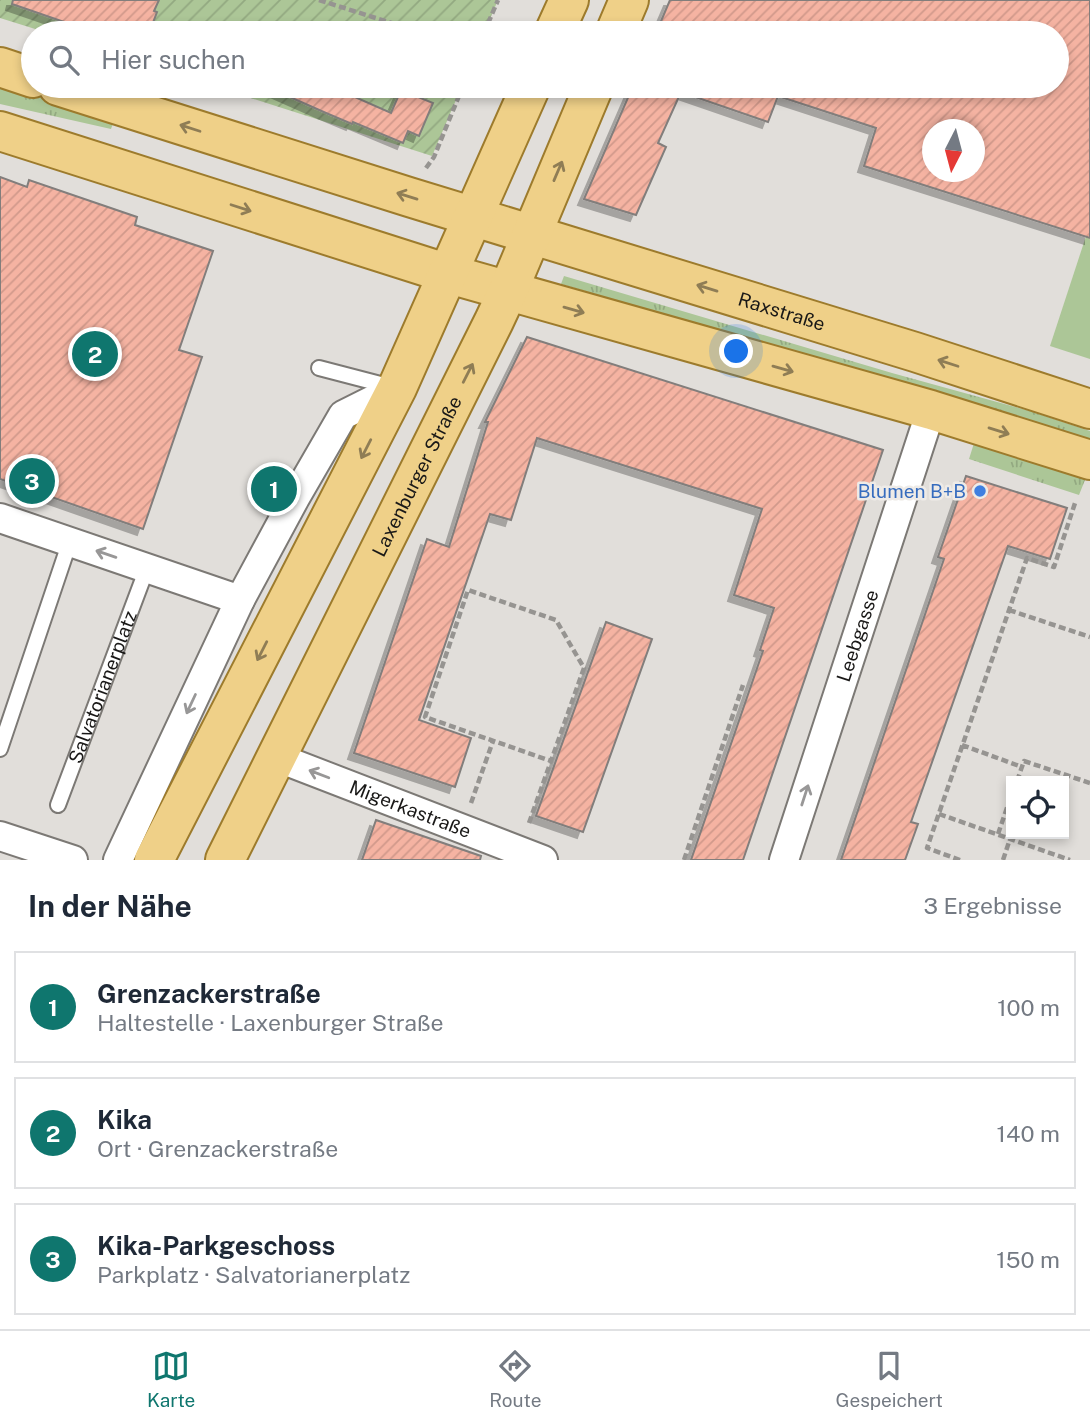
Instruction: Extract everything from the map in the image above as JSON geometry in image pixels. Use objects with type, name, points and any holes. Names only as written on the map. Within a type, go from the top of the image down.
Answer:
[{"type":"main road","points":[[559,21],[569,0]]},
{"type":"main road","points":[[620,21],[629,0]]},
{"type":"main road","points":[[0,67],[21,74]]},
{"type":"main road","name":"Raxstraße","points":[[96,98],[409,197],[1089,405]]},
{"type":"main road","points":[[154,860],[397,388],[526,98]]},
{"type":"main road","name":"Laxenburger Straße","points":[[225,860],[508,291],[589,98]]},
{"type":"main road","points":[[0,131],[449,274],[930,410],[1090,460]]},
{"type":"street","points":[[118,860],[240,600],[343,415],[397,388]]},
{"type":"street","name":"Leebgasse","points":[[784,860],[930,410]]},
{"type":"street","points":[[0,517],[240,600]]},
{"type":"street","name":"Migerkastraße","points":[[276,757],[543,860]]},
{"type":"street","points":[[0,836],[73,860]]},
{"type":"lane","points":[[319,368],[397,388]]},
{"type":"lane","points":[[0,749],[70,541]]},
{"type":"lane","name":"Salvatorianerplatz","points":[[58,805],[147,568]]},
{"type":"path","points":[[319,0],[385,21]]},
{"type":"path","points":[[489,21],[498,0]]},
{"type":"path","points":[[422,173],[434,157],[458,98]]},
{"type":"path","points":[[960,860],[927,848],[1027,558],[1054,567],[1075,503]]},
{"type":"path","points":[[528,825],[551,761],[584,667],[556,620],[468,590],[425,717],[551,761]]},
{"type":"path","points":[[1009,610],[1090,637]]},
{"type":"path","points":[[684,860],[743,685]]},
{"type":"path","points":[[470,804],[493,741]]},
{"type":"path","points":[[962,745],[1022,767]]},
{"type":"path","points":[[1019,776],[1024,761],[1090,783]]},
{"type":"path","points":[[998,834],[1006,811]]},
{"type":"path","points":[[939,814],[1006,837]]},
{"type":"path","points":[[1003,860],[1010,839],[1070,860]]},
{"type":"green space","points":[[0,0],[498,0],[489,21],[21,21],[21,25],[0,18]]},
{"type":"green space","points":[[0,82],[21,89],[21,98],[51,98],[115,118],[111,129],[0,104]]},
{"type":"green space","points":[[251,98],[457,98],[432,156]]},
{"type":"green space","points":[[1090,224],[1090,359],[1050,346]]},
{"type":"green space","points":[[564,276],[1030,411],[1090,431],[1090,442],[1014,417],[561,284]]},
{"type":"green space","points":[[975,440],[1087,475],[1079,495],[969,459]]},
{"type":"building","points":[[13,0],[159,0],[154,21],[61,21],[12,4]]},
{"type":"building","points":[[670,0],[1090,0],[1090,238],[864,166],[876,128],[784,98],[1069,98],[1069,21],[661,21]]},
{"type":"building","points":[[292,98],[357,98],[391,113],[398,98],[421,98],[433,103],[419,136],[408,131],[403,143],[353,122],[352,124]]},
{"type":"building","points":[[628,98],[678,98],[658,143],[666,147],[636,215],[584,199]]},
{"type":"building","points":[[698,98],[777,98],[768,122]]},
{"type":"building","points":[[0,177],[27,187],[29,180],[137,217],[135,225],[213,251],[179,350],[202,357],[143,529],[0,479]]},
{"type":"building","points":[[527,337],[883,450],[743,860],[691,860],[763,651],[760,650],[774,608],[734,595],[762,509],[537,438],[511,520],[490,514],[419,720],[471,738],[455,787],[354,753],[427,539],[449,547],[488,422],[485,422]]},
{"type":"building","points":[[966,476],[1067,508],[1050,559],[1008,546],[911,822],[918,824],[905,860],[841,860],[944,559],[938,557]]},
{"type":"building","points":[[606,622],[652,639],[583,832],[536,816]]},
{"type":"building","points":[[376,820],[481,856],[480,860],[362,860]]},
{"type":"place","name":"Kika","points":[[95,354]]},
{"type":"place","name":"Kika-Parkgeschoss","points":[[32,481]]},
{"type":"place","name":"Grenzackerstraße","points":[[274,489]]},
{"type":"place","name":"Blumen B+B","points":[[980,491]]}]
